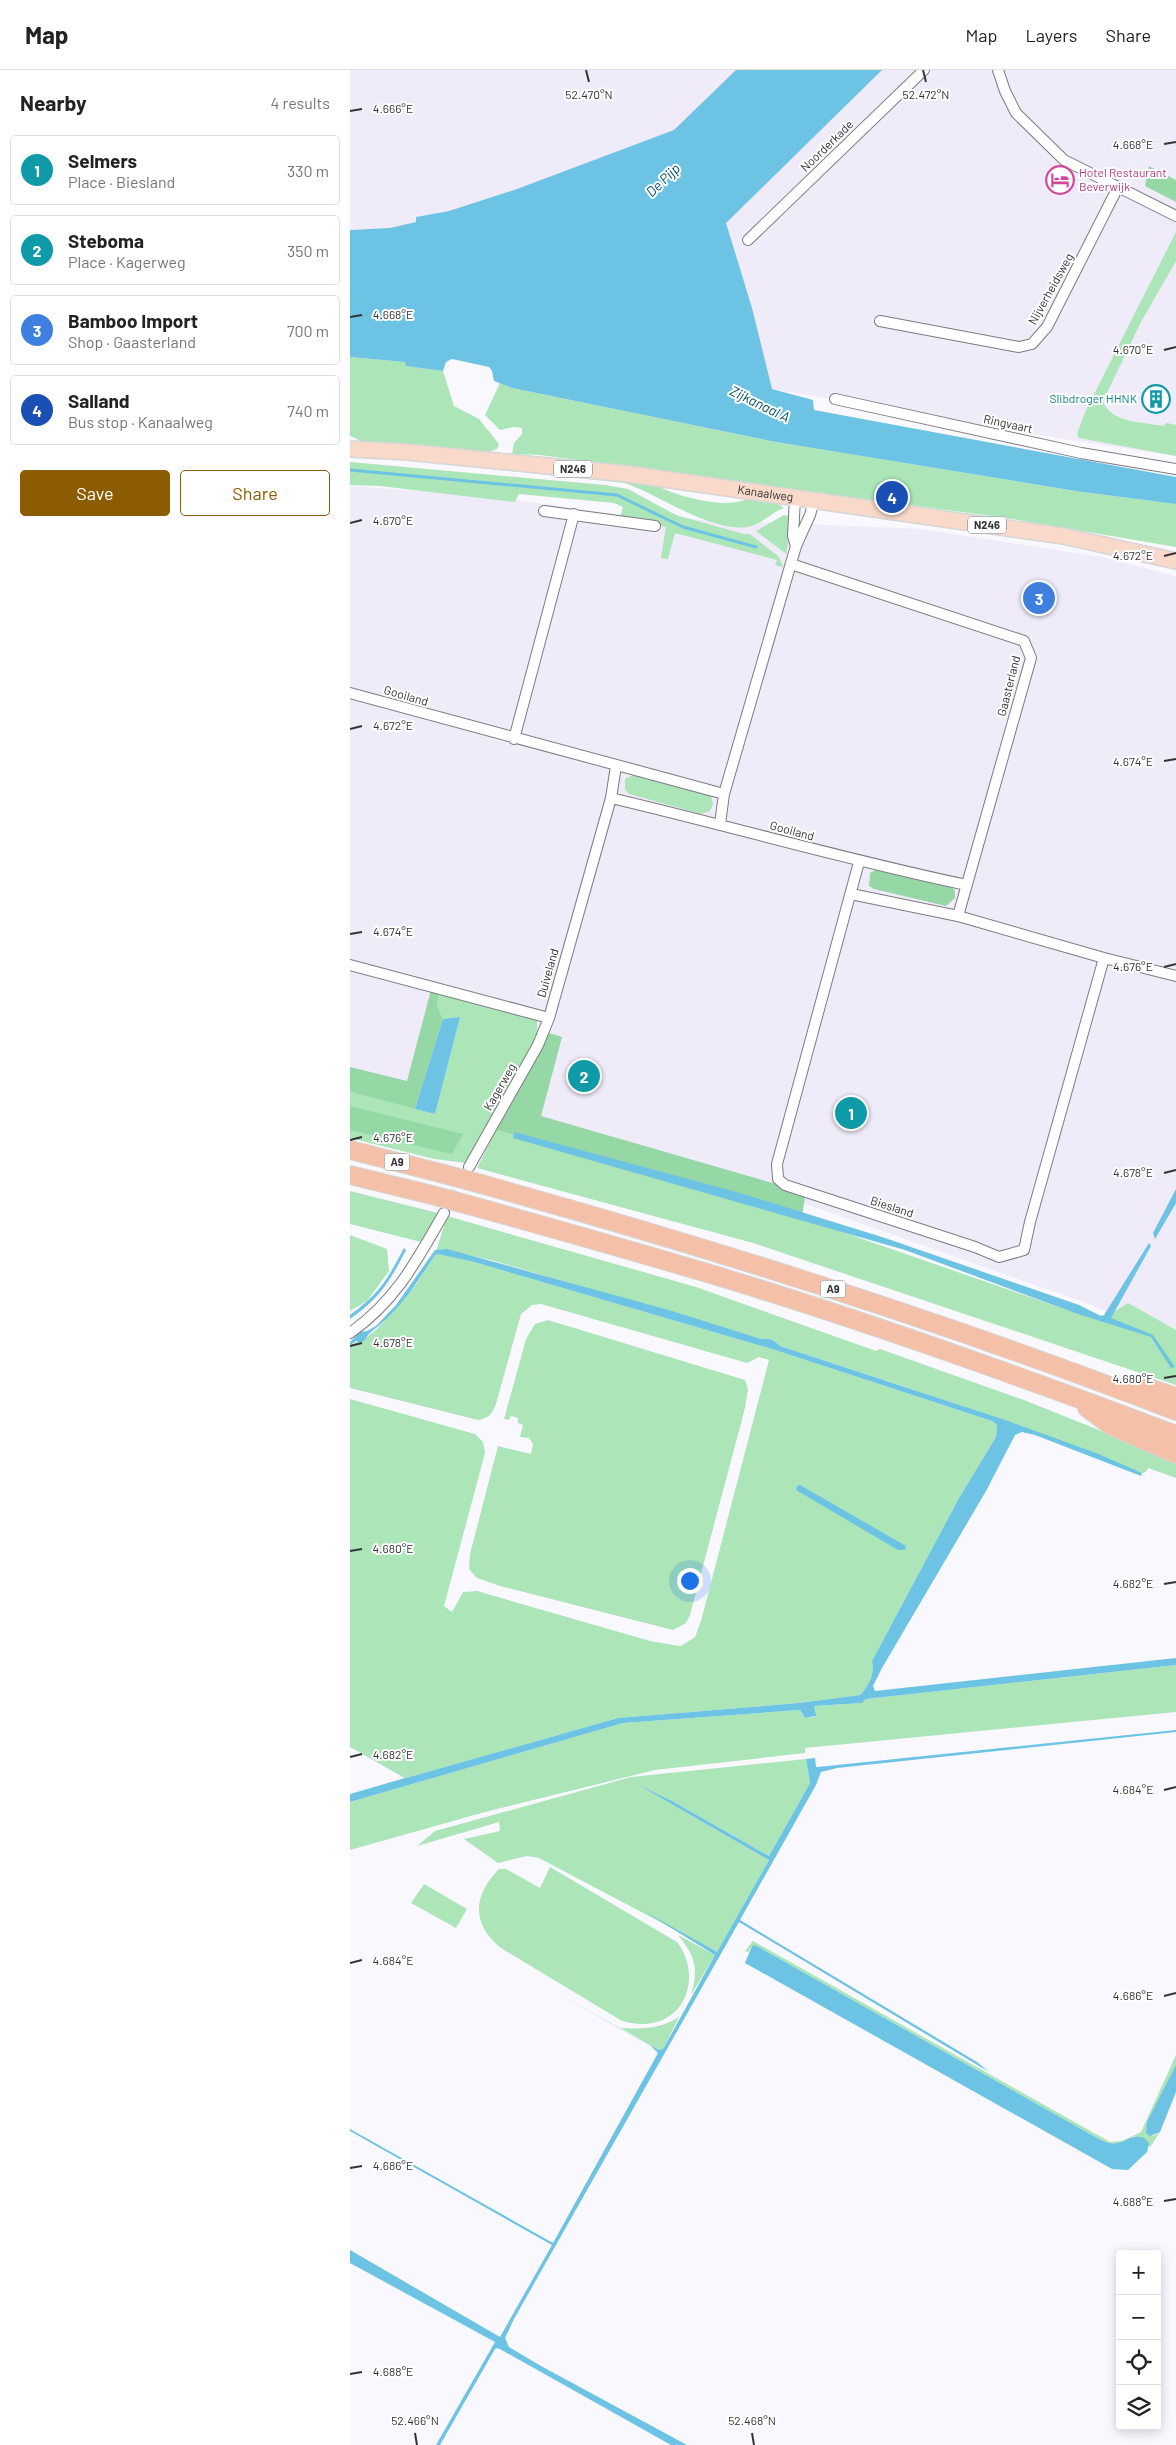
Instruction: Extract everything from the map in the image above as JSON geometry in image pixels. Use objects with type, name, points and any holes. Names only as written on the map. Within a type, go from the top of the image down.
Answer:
[{"type":"highway","name":"A9","points":[[350,1150],[480,1184],[752,1262],[1048,1361],[1176,1411]]},
{"type":"highway","name":"A9","points":[[350,1175],[469,1205],[727,1279],[896,1334],[1068,1394],[1176,1435]]},
{"type":"highway","name":"A9","points":[[1048,1361],[1101,1371],[1176,1397]]},
{"type":"highway","name":"A9","points":[[1068,1394],[1110,1425],[1176,1454]]},
{"type":"main road","name":"Kanaalweg","points":[[350,449],[406,452],[628,474],[1062,536],[1176,561]]},
{"type":"street","name":"Noorderkade","points":[[748,240],[924,70]]},
{"type":"street","points":[[998,70],[1016,113],[1064,160],[1176,216]]},
{"type":"street","name":"Nijverheidsweg","points":[[880,321],[1019,347],[1032,344],[1047,328],[1118,187]]},
{"type":"street","name":"Ringvaart","points":[[835,399],[1081,452],[1176,469]]},
{"type":"street","points":[[795,498],[793,536],[796,546]]},
{"type":"street","points":[[720,824],[724,794],[796,546],[810,515],[814,500]]},
{"type":"street","points":[[544,510],[655,526]]},
{"type":"street","points":[[514,739],[574,514]]},
{"type":"street","name":"Gaasterland","points":[[791,564],[1024,641],[1029,649],[1031,658],[958,916]]},
{"type":"street","name":"Gooiland","points":[[350,694],[724,794]]},
{"type":"street","name":"Duiveland","points":[[350,965],[549,1018],[611,798],[616,766]]},
{"type":"street","name":"Gooiland","points":[[611,798],[720,824],[859,862],[967,886]]},
{"type":"street","name":"Biesland","points":[[859,862],[777,1164],[778,1179],[785,1185],[975,1247],[999,1257],[1024,1250],[1104,958]]},
{"type":"street","points":[[851,894],[958,916],[1104,958],[1176,976]]},
{"type":"street","name":"Kagerweg","points":[[469,1167],[538,1045],[549,1018]]},
{"type":"street","points":[[350,1333],[370,1319],[398,1290],[444,1213]]},
{"type":"shaded area","name":"De Pijp","points":[[350,70],[1176,70],[1176,456],[1076,441],[772,389],[511,191],[449,211],[416,217],[417,222],[390,228],[350,230]]},
{"type":"shaded area","points":[[350,486],[481,495],[635,517],[922,529],[1102,557],[1176,576],[1176,1340],[1086,1303],[820,1209],[517,1117],[460,1113],[350,1086]]},
{"type":"green space","points":[[1149,166],[1176,180],[1176,202],[1145,186]]},
{"type":"green space","points":[[1176,232],[1176,261],[1141,322],[1103,401],[1113,414],[1120,418],[1163,426],[1167,423],[1176,425],[1176,456],[1079,438],[1077,434],[1085,412]]},
{"type":"green space","points":[[350,357],[406,362],[407,366],[443,371],[454,406],[479,419],[499,444],[497,449],[483,454],[366,443],[350,436]]},
{"type":"green space","points":[[500,383],[512,388],[776,442],[1082,492],[1176,504],[1176,547],[1006,518],[540,455],[512,454],[514,443],[522,434],[522,428],[513,427],[500,430],[485,415]]},
{"type":"green space","points":[[350,456],[425,458],[648,481],[675,493],[703,501],[731,503],[761,498],[776,502],[784,508],[755,525],[737,527],[705,520],[625,483]]},
{"type":"green space","points":[[350,462],[605,485],[628,489],[676,515],[750,534],[779,557],[783,567],[775,565],[777,560],[675,533],[668,559],[661,558],[666,527],[620,517],[623,507],[614,503],[519,494],[515,502],[380,486],[350,485]]},
{"type":"green space","points":[[784,515],[789,516],[791,526],[786,554],[756,531]]},
{"type":"green space","points":[[635,774],[707,793],[711,796],[713,804],[710,811],[701,814],[629,794],[625,789],[625,779]]},
{"type":"green space","points":[[879,868],[952,887],[955,891],[955,898],[946,906],[874,889],[869,886],[870,873]]},
{"type":"green space","points":[[432,986],[440,989],[437,1006],[443,1019],[415,1109],[350,1092],[350,1067],[407,1081]]},
{"type":"green space","points":[[440,989],[534,1014],[537,1020],[537,1035],[466,1163],[434,1159],[350,1138],[350,1092],[435,1114],[460,1017],[443,1019],[437,1006]]},
{"type":"green space","points":[[549,1033],[562,1037],[541,1116],[786,1187],[805,1196],[802,1218],[680,1181],[496,1130]]},
{"type":"green space","points":[[350,1106],[463,1134],[452,1154],[350,1130]]},
{"type":"green space","points":[[496,1130],[680,1181],[802,1218],[1101,1320],[1128,1303],[1176,1330],[1176,1385],[753,1243],[477,1168]]},
{"type":"green space","points":[[350,1191],[438,1213],[421,1242],[350,1224]]},
{"type":"green space","points":[[447,1216],[696,1287],[876,1351],[880,1349],[1024,1400],[1176,1461],[1176,1478],[1148,1468],[1146,1472],[1142,1473],[1007,1422],[780,1346],[772,1340],[761,1339],[491,1260],[440,1249],[439,1254],[474,1262],[772,1349],[992,1421],[997,1425],[996,1437],[959,1498],[872,1661],[873,1670],[870,1679],[860,1695],[799,1703],[618,1718],[406,1778],[350,1747],[350,1399],[475,1434],[483,1442],[485,1453],[444,1606],[452,1612],[463,1592],[477,1591],[650,1641],[681,1646],[695,1637],[701,1621],[769,1360],[759,1357],[747,1363],[541,1304],[532,1305],[521,1314],[496,1404],[491,1413],[485,1418],[478,1420],[350,1388],[350,1345],[367,1337],[377,1329],[417,1283],[435,1255]]},
{"type":"green space","points":[[350,1235],[387,1249],[389,1271],[367,1301],[350,1311]]},
{"type":"green space","points":[[548,1320],[745,1380],[748,1389],[745,1408],[690,1615],[686,1623],[673,1630],[500,1586],[477,1578],[469,1569],[470,1554],[498,1446],[531,1454],[533,1444],[529,1438],[520,1437],[523,1425],[518,1423],[518,1418],[511,1416],[509,1420],[504,1419],[526,1339],[535,1324]]},
{"type":"green space","points":[[1176,1665],[1176,1712],[805,1748],[805,1753],[655,1770],[485,1812],[350,1850],[350,1802],[623,1723],[800,1710],[805,1718],[815,1717],[814,1706],[862,1703],[866,1699]]},
{"type":"green space","points":[[806,1759],[810,1783],[769,1856],[672,1801],[635,1783],[769,1860],[717,1952],[539,1858],[527,1856],[498,1863],[464,1839],[500,1831],[499,1822],[417,1846],[435,1831],[631,1777]]},
{"type":"green space","points":[[550,1867],[677,1942],[685,1955],[689,1982],[686,1995],[670,2016],[657,2022],[642,2024],[622,2021],[501,1948],[491,1939],[480,1919],[479,1909],[480,1899],[490,1879],[499,1869],[506,1869],[540,1888]]},
{"type":"green space","points":[[424,1884],[467,1909],[456,1928],[411,1903]]},
{"type":"green space","points":[[678,1935],[715,1955],[691,1995],[695,1977],[694,1963],[688,1949]]},
{"type":"green space","points":[[753,1941],[1110,2142],[1122,2141],[1141,2132],[1176,2055],[1176,2065],[1146,2129],[1153,2136],[1160,2132],[1147,2152],[1150,2147],[1134,2136],[1117,2144],[1099,2139],[755,1945],[748,1952],[745,1951]]},
{"type":"green space","points":[[679,2017],[663,2049],[659,2050],[621,2028],[651,2027],[665,2024]]},
{"type":"water","name":"Zijkanaal A","points":[[736,70],[882,70],[726,223],[752,308],[772,389],[813,400],[814,410],[1176,477],[1176,504],[1082,492],[776,442],[512,388],[494,381],[489,367],[452,359],[446,362],[443,371],[406,366],[405,362],[350,357],[350,230],[390,228],[416,222],[416,217],[449,211],[517,189],[674,130]]},
{"type":"water","points":[[460,1017],[435,1114],[415,1109],[443,1019]]},
{"type":"water","points":[[514,1132],[740,1193],[885,1238],[1079,1305],[1101,1316],[1104,1315],[1149,1243],[1151,1246],[1111,1318],[1153,1335],[1175,1367],[1171,1368],[1151,1337],[1075,1313],[905,1250],[513,1138]]},
{"type":"water","points":[[1176,1189],[1176,1203],[1155,1239],[1153,1233]]},
{"type":"water","points":[[404,1248],[406,1250],[395,1271],[377,1296],[350,1319],[350,1315],[376,1293],[393,1269]]},
{"type":"water","points":[[447,1249],[672,1311],[761,1339],[772,1340],[780,1346],[1005,1420],[1096,1453],[1142,1473],[1141,1476],[1035,1435],[1022,1432],[1015,1435],[986,1491],[882,1668],[873,1686],[875,1691],[1176,1658],[1176,1665],[866,1699],[862,1703],[814,1706],[816,1716],[805,1718],[800,1710],[623,1723],[350,1802],[350,1794],[405,1778],[350,1747],[406,1778],[618,1718],[799,1703],[860,1695],[870,1679],[873,1670],[872,1661],[959,1498],[996,1437],[997,1425],[992,1421],[772,1349],[474,1262],[438,1254],[435,1255],[414,1286],[390,1315],[363,1342],[356,1341],[350,1345],[350,1342],[360,1332],[367,1331],[376,1326],[396,1305],[435,1250]]},
{"type":"water","points":[[800,1485],[906,1546],[905,1550],[898,1550],[796,1490],[797,1486]]},
{"type":"water","points":[[1176,1730],[1176,1732],[837,1768],[821,1772],[816,1785],[740,1920],[977,2062],[989,2072],[739,1922],[505,2338],[509,2347],[541,2366],[687,2445],[671,2445],[498,2348],[495,2349],[440,2445],[436,2445],[495,2342],[350,2263],[350,2250],[500,2337],[552,2245],[350,2131],[350,2129],[553,2243],[658,2053],[651,2046],[548,1988],[659,2050],[663,2049],[715,1955],[642,1910],[717,1952],[769,1860],[635,1783],[672,1801],[769,1856],[810,1783],[806,1759],[815,1758],[816,1767],[818,1767]]},
{"type":"water","points":[[755,1945],[1099,2139],[1120,2143],[1133,2137],[1144,2138],[1149,2143],[1147,2152],[1128,2170],[1112,2169],[745,1963],[752,1946]]},
{"type":"water","points":[[1176,2065],[1176,2092],[1160,2132],[1150,2136],[1146,2133],[1147,2122]]},
{"type":"waterway","points":[[350,470],[617,495],[683,527],[756,547]]},
{"type":"tunnel","points":[[444,1213],[464,1177]]},
{"type":"place","name":"Hotel Restaurant Beverwijk","points":[[1060,180]]},
{"type":"place","name":"Slibdroger HHNK","points":[[1156,399]]},
{"type":"place","name":"Salland","points":[[892,497]]},
{"type":"place","name":"Bamboo Import","points":[[1039,598]]},
{"type":"place","name":"Steboma","points":[[584,1076]]},
{"type":"place","name":"Selmers","points":[[851,1113]]}]
